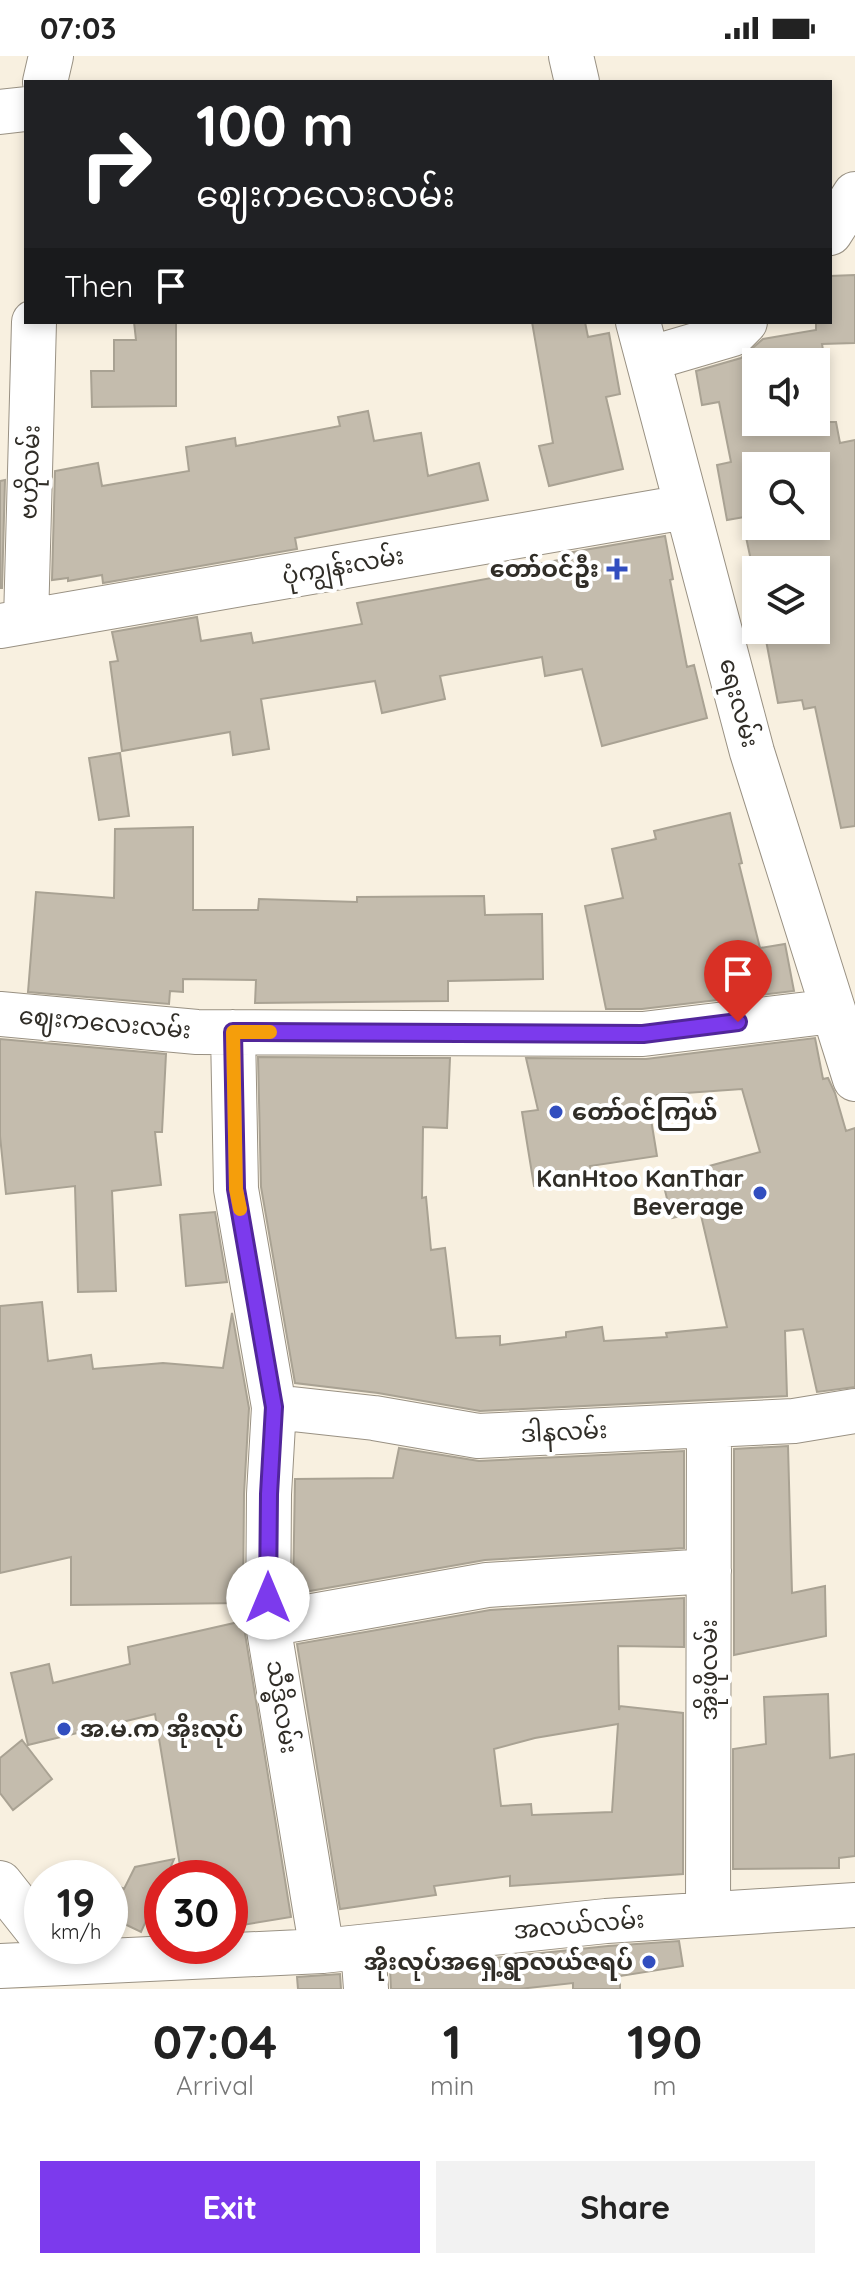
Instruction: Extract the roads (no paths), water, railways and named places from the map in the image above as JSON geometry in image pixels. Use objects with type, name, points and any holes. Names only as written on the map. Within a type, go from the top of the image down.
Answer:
[{"type":"street","points":[[45,80],[51,56]]},
{"type":"street","points":[[571,56],[577,80]]},
{"type":"street","points":[[0,112],[24,109]]},
{"type":"street","points":[[832,230],[855,194]]},
{"type":"street","name":"ဗဟိုလမ်း","points":[[13,623],[34,324]]},
{"type":"street","points":[[643,341],[733,334],[743,324]]},
{"type":"street","name":"ရေးလမ်း","points":[[643,341],[752,752],[833,1011],[852,1061]]},
{"type":"street","name":"ပုံကျွန်းလမ်း","points":[[13,623],[685,507]]},
{"type":"street","name":"ဈေးကလေးလမ်း","points":[[0,1014],[197,1032],[643,1034],[833,1011]]},
{"type":"street","name":"သီဒ္ဓိလမ်း","points":[[233,1032],[236,1189],[274,1407],[269,1494],[268,1624],[350,1962]]},
{"type":"street","name":"ဒါနလမ်း","points":[[274,1407],[374,1418],[478,1436],[794,1421],[855,1411]]},
{"type":"street","name":"အိုးဖိုလမ်း","points":[[708,1914],[709,1425]]},
{"type":"street","points":[[268,1624],[487,1585],[709,1571]]},
{"type":"street","points":[[0,1883],[24,1913]]},
{"type":"street","name":"အလယ်လမ်း","points":[[128,1952],[350,1962],[606,1921],[855,1905]]},
{"type":"street","name":"အလယ်လမ်း","points":[[0,1966],[24,1958]]},
{"type":"place","name":"တော်ဝင်ဦး","points":[[617,569]]},
{"type":"place","name":"တော်ဝင်ကြယ်","points":[[556,1112]]},
{"type":"place","name":"KanHtoo KanThar Beverage","points":[[760,1193]]},
{"type":"place","name":"အ.မ.က အိုးလုပ်","points":[[64,1729]]},
{"type":"place","name":"အိုးလုပ်အရှေ့ရွာလယ်ဇရပ်","points":[[649,1962]]}]
